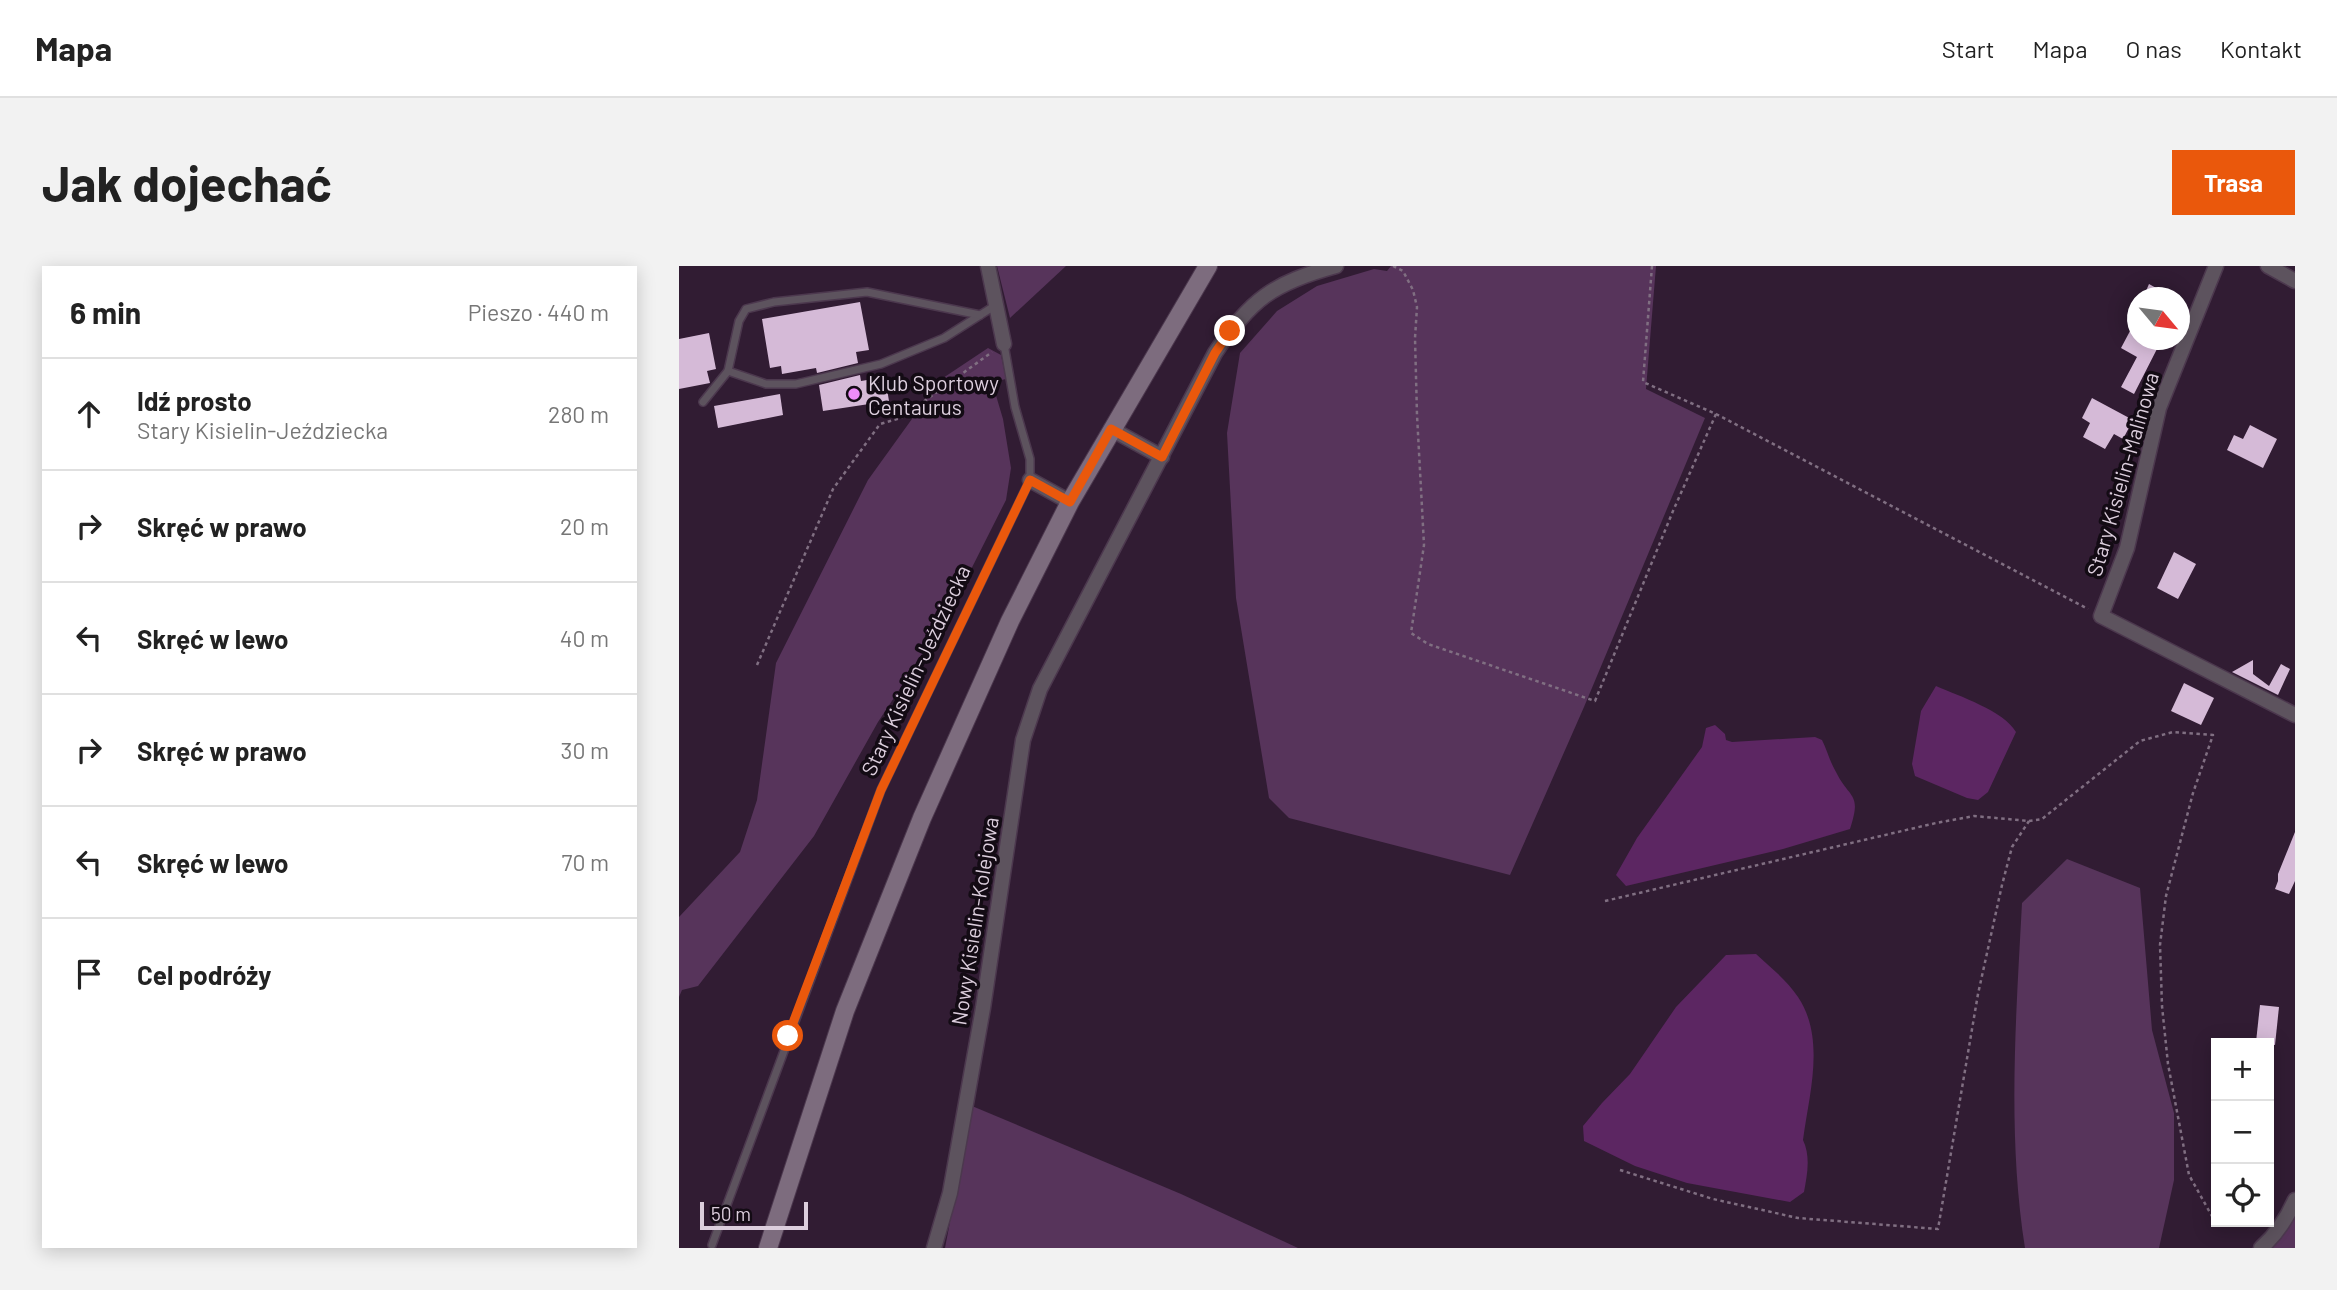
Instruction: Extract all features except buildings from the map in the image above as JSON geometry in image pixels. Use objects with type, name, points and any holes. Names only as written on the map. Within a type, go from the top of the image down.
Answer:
[{"type":"main road","points":[[768,1248],[845,1011],[922,818],[1010,621],[1070,502],[1208,266]]},
{"type":"street","points":[[988,266],[1004,344]]},
{"type":"street","name":"Nowy Kisielin-Kolejowa","points":[[934,1248],[950,1193],[983,1009],[1023,740],[1040,689],[1215,353],[1230,331],[1248,310],[1270,291],[1299,276],[1336,266]]},
{"type":"street","name":"Stary Kisielin-Malinowa","points":[[2101,615],[2127,548],[2159,408],[2216,266]]},
{"type":"street","points":[[2268,266],[2295,281]]},
{"type":"street","points":[[1111,429],[1162,457]]},
{"type":"street","points":[[1030,480],[1070,502]]},
{"type":"street","points":[[2101,615],[2295,715]]},
{"type":"street","points":[[2261,1248],[2270,1240],[2295,1200]]},
{"type":"lane","points":[[703,402],[728,371],[739,321],[746,309],[774,302],[867,292],[980,315]]},
{"type":"lane","points":[[728,371],[766,384],[796,384],[881,365],[944,338],[996,305]]},
{"type":"lane","points":[[1004,344],[1015,407],[1030,459],[1030,480]]},
{"type":"lane","name":"Stary Kisielin-Jeździecka","points":[[712,1245],[881,790],[1030,480]]},
{"type":"path","points":[[1393,266],[1403,271],[1413,290],[1417,307],[1417,415],[1424,545],[1411,633],[1428,644],[1595,701],[1716,414]]},
{"type":"path","points":[[1652,266],[1643,382],[1716,414],[2101,615]]},
{"type":"path","points":[[757,665],[833,489],[880,424],[901,418],[1004,344]]},
{"type":"path","points":[[1605,901],[1974,816],[2029,821],[2042,819],[2107,764],[2140,741],[2173,732],[2213,734],[2193,793],[2166,895],[2160,945],[2168,1064],[2189,1175],[2211,1214]]},
{"type":"path","points":[[1620,1170],[1713,1199],[1798,1218],[1938,1229],[1978,994],[2002,885],[2013,847],[2029,821]]},
{"type":"shaded area","points":[[997,266],[1066,266],[1010,318]]},
{"type":"shaded area","points":[[1391,266],[1656,266],[1646,389],[1705,418],[1584,707],[1510,875],[1289,818],[1269,798],[1236,598],[1227,433],[1240,353],[1277,311],[1317,286],[1374,269],[1387,271]]},
{"type":"shaded area","points":[[988,348],[1001,355],[1006,379],[992,382],[1003,419],[1011,468],[1006,500],[946,619],[878,722],[814,836],[698,986],[682,990],[679,997],[679,917],[740,852],[757,800],[776,663],[868,480],[940,380]]},
{"type":"shaded area","points":[[1936,686],[2002,717],[2016,732],[1988,792],[1978,800],[1915,776],[1912,764],[1921,711]]},
{"type":"shaded area","points":[[1715,725],[1725,734],[1726,740],[1732,742],[1815,737],[1822,740],[1834,768],[1855,802],[1850,829],[1783,849],[1626,886],[1616,875],[1637,838],[1702,747],[1706,728]]},
{"type":"shaded area","points":[[2067,859],[2140,888],[2152,1030],[2174,1113],[2174,1180],[2159,1248],[2025,1248],[2019,1205],[2015,1119],[2022,903]]},
{"type":"shaded area","points":[[1756,954],[1794,991],[1807,1013],[1811,1031],[1813,1067],[1803,1140],[1808,1159],[1804,1192],[1790,1202],[1687,1183],[1635,1166],[1584,1141],[1583,1126],[1630,1074],[1676,1007],[1726,955]]},
{"type":"shaded area","points":[[972,1106],[1181,1194],[1298,1248],[945,1248]]},
{"type":"shaded area","points":[[2295,1211],[2295,1248],[2270,1248]]},
{"type":"place","name":"Klub Sportowy Centaurus","points":[[854,394]]},
{"type":"route","points":[[788,1036],[881,790],[1030,480],[1070,502],[1111,429],[1162,457],[1215,353],[1230,331]]}]
